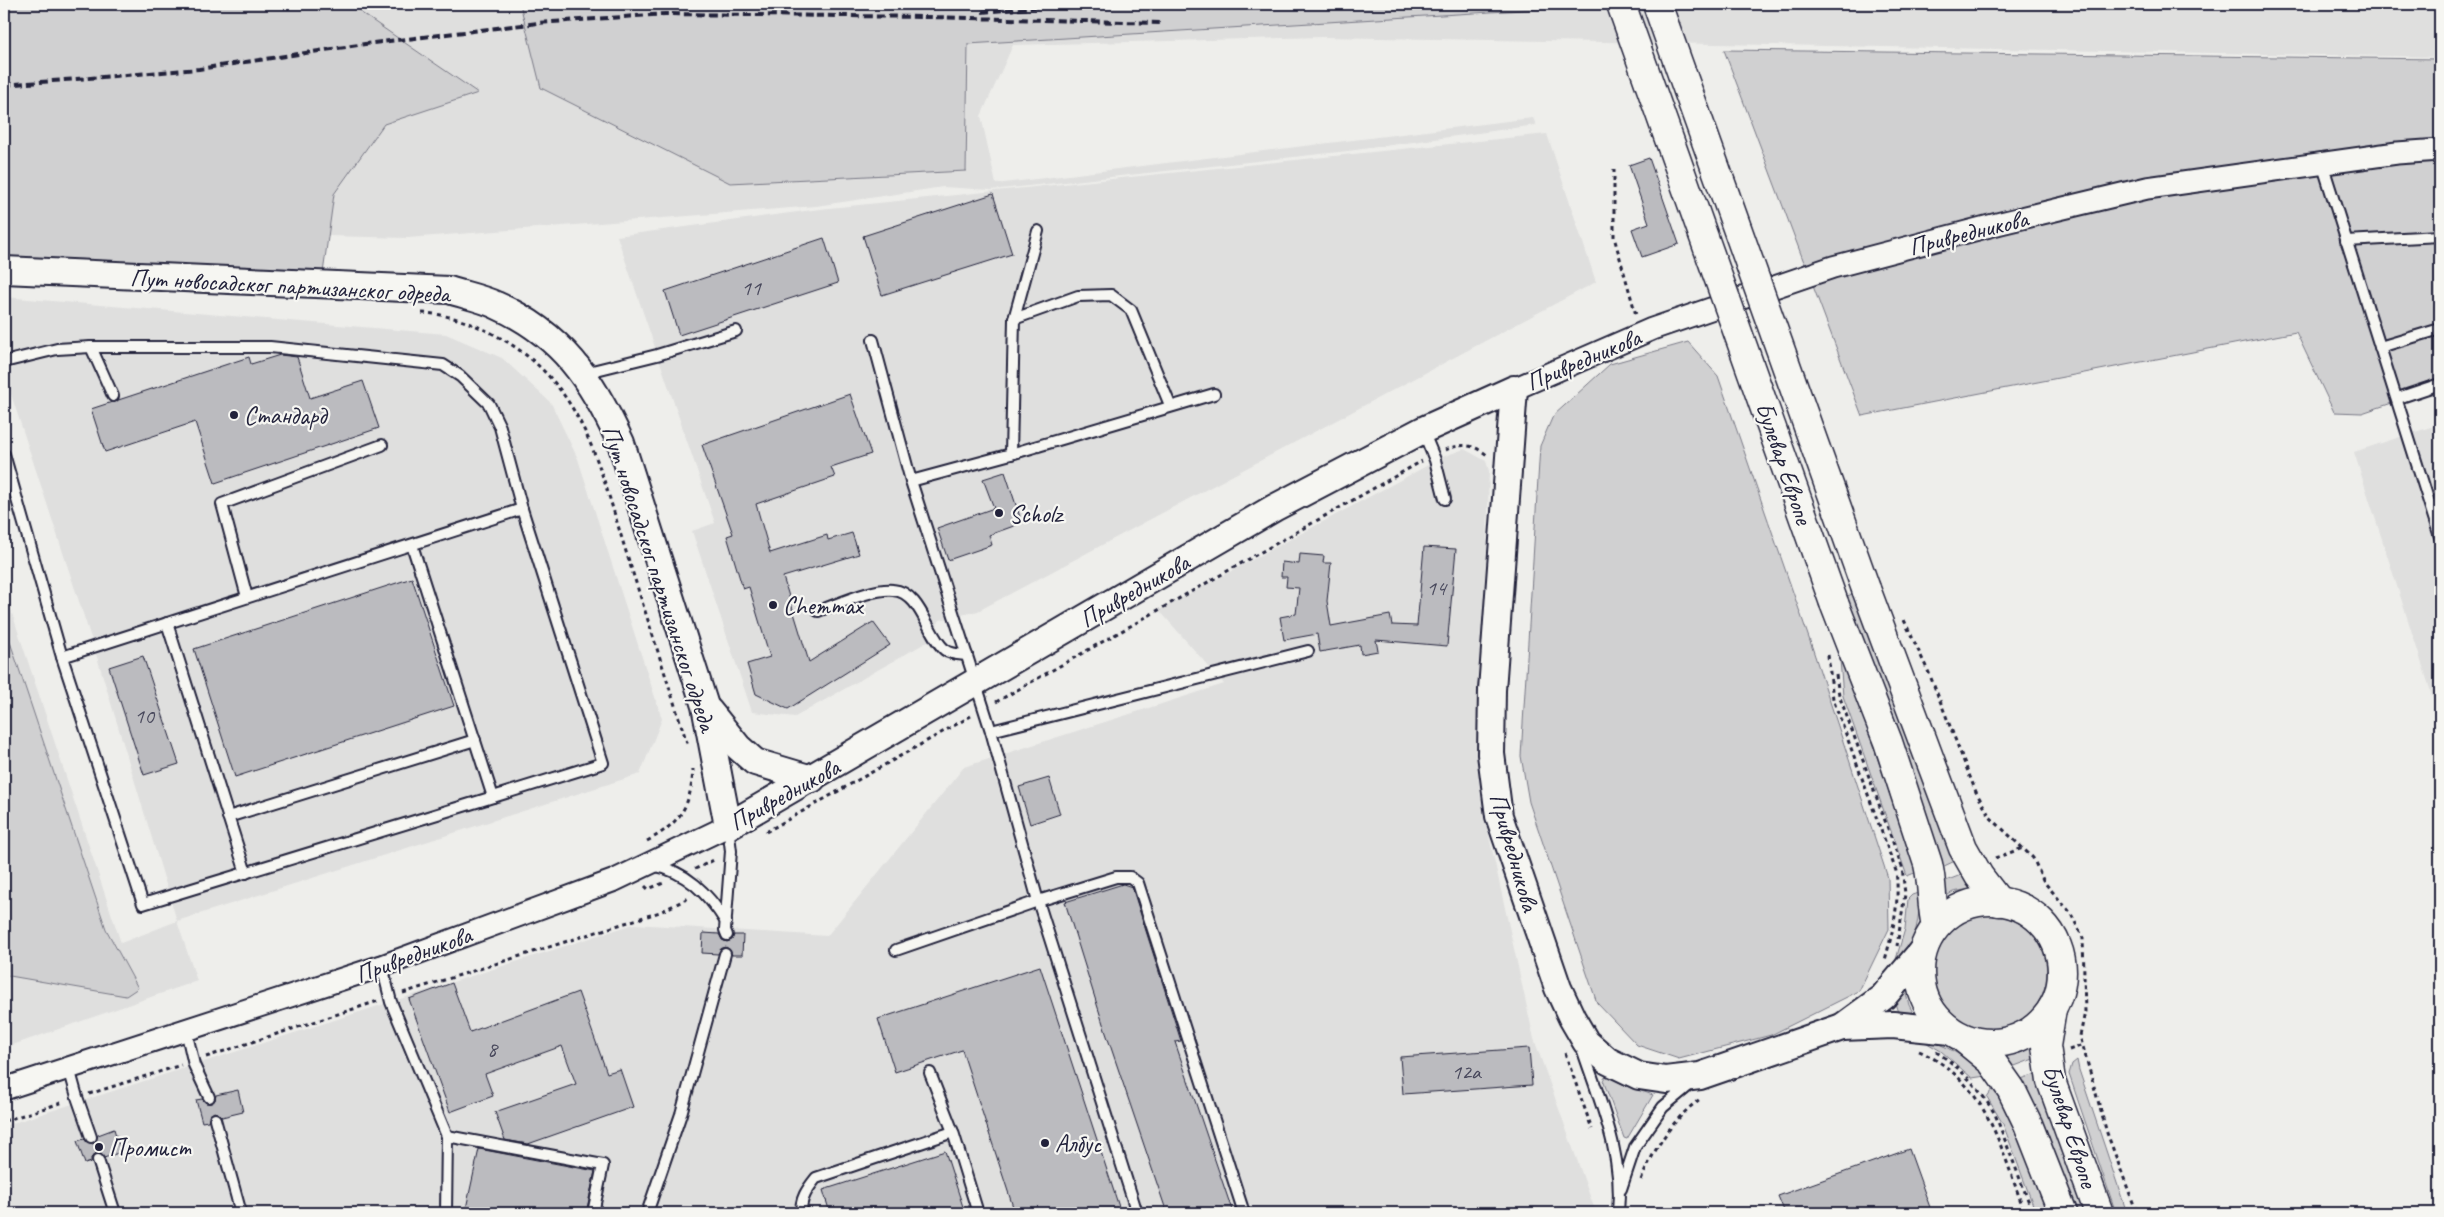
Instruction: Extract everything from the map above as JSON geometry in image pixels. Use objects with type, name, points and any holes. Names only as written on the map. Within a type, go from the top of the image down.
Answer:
[{"type":"main road","name":"Булевар Европе","points":[[1621,4],[1834,603],[1888,742],[1928,864],[1932,883],[1933,911],[1936,926]]},
{"type":"main road","name":"Булевар Европе","points":[[1657,4],[1866,589],[1962,848],[1972,867],[1998,902]]},
{"type":"main road","name":"Булевар Европе","points":[[2063,1213],[2012,1089],[1992,1062],[1949,1040],[1933,1014],[1923,992],[1920,964],[1909,950],[1936,926],[1965,907],[1981,902],[1998,902],[2021,908],[2041,922],[2055,941],[2061,963],[2060,987],[2052,1009],[2046,1046],[2051,1080],[2099,1213]]},
{"type":"main road","name":"Булевар Европе","points":[[1949,1040],[2003,1043],[2039,1025],[2052,1009]]},
{"type":"street","name":"Привредникова","points":[[4,1089],[382,966],[615,880],[644,867],[728,826],[812,779],[1274,508],[1423,430],[1642,333],[1833,267],[2001,223],[2147,188],[2398,153],[2440,150]]},
{"type":"street","name":"Пут новосадског партизанског одреда","points":[[4,270],[448,290],[494,304],[530,322],[560,347],[583,373],[604,406],[621,444],[705,706],[728,826]]},
{"type":"street","name":"Привредникова","points":[[1514,389],[1492,690],[1491,754],[1499,816],[1558,988],[1572,1018]]},
{"type":"street","points":[[705,706],[721,728],[756,762],[812,779]]},
{"type":"street","points":[[1572,1018],[1586,1042],[1608,1061],[1639,1076],[1702,1086],[1842,1027],[1883,997],[1909,950]]},
{"type":"street","points":[[1842,1027],[1894,1025],[1949,1040]]},
{"type":"lane","points":[[2322,163],[2380,347],[2436,507],[2440,537]]},
{"type":"lane","points":[[1011,454],[1014,319],[1038,231]]},
{"type":"lane","points":[[2346,241],[2440,236]]},
{"type":"lane","points":[[1014,319],[1078,296],[1111,295],[1131,310],[1170,405]]},
{"type":"lane","points":[[2380,347],[2440,329]]},
{"type":"lane","points":[[583,373],[657,355],[736,331]]},
{"type":"lane","points":[[873,340],[911,481],[991,731],[1038,901],[1137,1213]]},
{"type":"lane","points":[[91,347],[113,396]]},
{"type":"lane","points":[[4,362],[57,349],[91,347],[270,347],[443,365],[460,376],[489,404],[500,427],[522,509],[603,763],[143,904],[62,657],[4,454]]},
{"type":"lane","points":[[2398,398],[2440,384]]},
{"type":"lane","points":[[911,481],[1011,454],[1170,405],[1214,394]]},
{"type":"lane","points":[[1423,430],[1445,499]]},
{"type":"lane","points":[[248,597],[222,504],[382,446]]},
{"type":"lane","points":[[62,657],[522,509]]},
{"type":"lane","points":[[412,544],[493,797]]},
{"type":"lane","points":[[818,610],[880,591],[894,590],[906,594],[945,650],[967,655]]},
{"type":"lane","points":[[167,623],[246,872]]},
{"type":"lane","points":[[991,731],[1308,651]]},
{"type":"lane","points":[[228,817],[475,740]]},
{"type":"lane","points":[[727,935],[726,922],[731,852],[728,826]]},
{"type":"lane","points":[[644,867],[667,868],[682,875],[714,903],[726,922]]},
{"type":"lane","points":[[896,950],[1038,901],[1116,877],[1130,877],[1138,884],[1244,1213]]},
{"type":"lane","points":[[647,1213],[680,1114],[725,954]]},
{"type":"lane","points":[[382,966],[390,997],[447,1136],[446,1213]]},
{"type":"lane","name":"Привредникова","points":[[1572,1018],[1613,1138],[1620,1190],[1618,1213]]},
{"type":"lane","points":[[186,1030],[192,1061],[209,1097]]},
{"type":"lane","points":[[69,1068],[91,1137]]},
{"type":"lane","points":[[930,1073],[953,1132],[978,1213]]},
{"type":"lane","points":[[1620,1190],[1635,1147],[1663,1108],[1702,1086]]},
{"type":"lane","points":[[215,1119],[241,1213]]},
{"type":"lane","points":[[802,1213],[801,1208],[805,1192],[816,1178],[953,1132]]},
{"type":"lane","points":[[447,1136],[603,1165],[593,1213]]},
{"type":"lane","points":[[98,1160],[115,1213]]},
{"type":"path","points":[[1614,169],[1614,237],[1642,333]]},
{"type":"path","points":[[414,313],[443,314],[484,329],[519,348],[544,370],[564,393],[580,418],[591,442],[689,749]]},
{"type":"path","points":[[765,832],[1432,455],[1458,445],[1476,446],[1490,457]]},
{"type":"path","points":[[1902,616],[1929,673],[1976,792],[1990,816],[2033,858],[2044,882],[2070,912],[2083,938],[2085,1012],[2080,1036],[2107,1133],[2137,1213]]},
{"type":"path","points":[[1827,652],[1833,699],[1896,871],[1898,887],[1894,926],[1884,961]]},
{"type":"path","points":[[1836,667],[1839,694],[1902,868],[1909,950]]},
{"type":"path","points":[[643,843],[664,832],[679,817],[692,792],[693,768]]},
{"type":"path","points":[[644,867],[648,889],[731,852]]},
{"type":"path","points":[[4,1121],[660,912],[674,905]]},
{"type":"path","points":[[1949,1040],[1958,1070],[1986,1100],[2000,1127],[2033,1213]]},
{"type":"path","points":[[1563,1048],[1593,1130]]},
{"type":"path","points":[[1916,1050],[1940,1063],[1980,1103],[1994,1128],[2024,1213]]},
{"type":"path","points":[[1640,1182],[1656,1147],[1702,1086]]},
{"type":"shaded area","points":[[4,4],[2440,4],[2440,57],[1324,37],[1013,45],[981,116],[996,184],[1533,118],[1536,125],[1348,151],[991,190],[943,187],[816,206],[408,238],[4,228]]},
{"type":"shaded area","points":[[4,4],[363,4],[360,12],[478,93],[384,124],[334,194],[323,273],[4,257]]},
{"type":"shaded area","points":[[520,4],[1562,4],[1572,7],[968,44],[966,171],[730,183],[541,88]]},
{"type":"shaded area","points":[[1724,50],[2440,59],[2440,387],[2362,413],[2334,412],[2296,332],[1862,416]]},
{"type":"shaded area","points":[[1547,134],[1596,282],[978,611],[940,620],[927,642],[795,717],[752,712],[692,531],[715,523],[617,236],[820,209]]},
{"type":"shaded area","points":[[4,297],[446,334],[502,358],[551,403],[578,459],[662,719],[640,774],[177,921],[94,647],[4,373]]},
{"type":"shaded area","points":[[1688,342],[1718,376],[1812,647],[1888,878],[1889,929],[1859,991],[1771,1035],[1679,1059],[1637,1045],[1597,1003],[1529,802],[1521,756],[1540,446],[1553,416],[1610,364]]},
{"type":"shaded area","points":[[2440,424],[2440,720],[2354,452]]},
{"type":"shaded area","points":[[1464,449],[1486,461],[1489,471],[1481,789],[1487,827],[1534,1039],[1596,1213],[4,1213],[4,1126],[634,924],[827,936],[964,767],[1224,684],[1159,610],[1445,456]]},
{"type":"shaded area","points":[[4,589],[121,943],[177,921],[197,981],[4,1048]]},
{"type":"shaded area","points":[[1857,592],[1957,860],[1942,867],[1845,597]]},
{"type":"shaded area","points":[[4,624],[106,929],[138,988],[126,996],[4,975]]},
{"type":"shaded area","points":[[1839,648],[1917,872],[1907,876],[1843,696]]},
{"type":"shaded area","points":[[1966,873],[1976,888],[1953,892],[1943,898],[1943,882]]},
{"type":"shaded area","points":[[1921,892],[1917,923],[1912,942],[1902,959],[1894,966],[1905,929],[1908,899],[1912,895]]},
{"type":"shaded area","points":[[1990,915],[2012,919],[2030,932],[2043,950],[2047,972],[2043,994],[2030,1012],[2012,1025],[1990,1029],[1968,1025],[1950,1012],[1937,994],[1933,972],[1937,950],[1950,932],[1968,919]]},
{"type":"shaded area","points":[[1905,990],[1909,1005],[1917,1020],[1900,1019],[1894,1000]]},
{"type":"shaded area","points":[[1913,1035],[1952,1050],[1969,1061],[1986,1076],[1972,1078],[1941,1051]]},
{"type":"shaded area","points":[[2036,1045],[2036,1058],[2012,1067],[2003,1056],[2020,1053]]},
{"type":"shaded area","points":[[2077,1060],[2127,1213],[2116,1213],[2069,1074],[2072,1064]]},
{"type":"shaded area","points":[[2036,1074],[2040,1092],[2097,1213],[2074,1213],[2021,1079]]},
{"type":"shaded area","points":[[1606,1076],[1653,1095],[1627,1139],[1624,1138],[1603,1080]]},
{"type":"shaded area","points":[[1997,1089],[2007,1102],[2050,1213],[2036,1213],[2003,1124],[1987,1097],[1991,1091]]},
{"type":"building","points":[[1649,158],[1679,244],[1642,257],[1632,229],[1649,223],[1629,165]]},
{"type":"building","points":[[993,194],[1012,254],[882,295],[863,236]]},
{"type":"building","points":[[824,238],[838,283],[679,335],[665,291]]},
{"type":"building","name":"Стандард","points":[[280,355],[297,357],[310,398],[363,381],[379,428],[215,483],[195,422],[105,452],[91,409],[249,357],[251,364]]},
{"type":"building","points":[[850,394],[871,454],[831,467],[835,477],[756,504],[770,553],[827,535],[828,540],[852,533],[859,554],[783,577],[809,662],[873,622],[890,645],[788,709],[756,694],[747,664],[770,657],[749,587],[743,589],[727,536],[733,534],[702,445]]},
{"type":"building","name":"Scholz","points":[[1005,472],[1022,523],[989,535],[992,545],[948,560],[937,528],[994,508],[983,479]]},
{"type":"building","points":[[1424,547],[1456,549],[1447,646],[1376,640],[1378,651],[1361,654],[1360,645],[1320,652],[1317,634],[1284,640],[1280,617],[1296,614],[1299,588],[1286,587],[1287,577],[1281,577],[1282,562],[1299,564],[1300,554],[1324,556],[1323,563],[1331,563],[1327,601],[1331,626],[1390,615],[1392,625],[1417,626]]},
{"type":"building","points":[[412,578],[454,706],[235,777],[194,649]]},
{"type":"building","points":[[143,656],[179,764],[144,775],[109,667]]},
{"type":"building","points":[[1049,778],[1060,814],[1030,824],[1019,787]]},
{"type":"building","points":[[1123,884],[1132,887],[1181,1041],[1175,1042],[1233,1213],[1167,1213],[1104,1027],[1065,902]]},
{"type":"building","points":[[703,933],[719,934],[722,940],[727,942],[732,940],[734,935],[743,935],[742,955],[732,955],[726,947],[721,949],[718,954],[702,953]]},
{"type":"building","name":"Албус","points":[[1040,966],[1121,1213],[1015,1213],[962,1050],[895,1072],[878,1019]]},
{"type":"building","points":[[452,983],[470,1032],[578,992],[607,1073],[620,1069],[633,1107],[528,1144],[505,1140],[495,1112],[576,1084],[562,1046],[485,1074],[493,1096],[450,1112],[409,999]]},
{"type":"building","points":[[1529,1048],[1532,1085],[1403,1094],[1400,1057]]},
{"type":"building","points":[[238,1090],[243,1112],[222,1117],[214,1112],[210,1115],[208,1121],[202,1122],[196,1100],[202,1099],[206,1103],[211,1103],[215,1100],[216,1095]]},
{"type":"building","name":"Промист","points":[[114,1129],[121,1152],[104,1158],[100,1153],[95,1154],[91,1158],[91,1162],[85,1164],[77,1141],[84,1139],[93,1144],[98,1135]]},
{"type":"building","points":[[479,1149],[595,1171],[586,1213],[465,1213]]},
{"type":"building","points":[[1909,1149],[1932,1213],[1785,1213],[1778,1196]]},
{"type":"building","points":[[945,1151],[965,1213],[830,1213],[823,1190]]},
{"type":"railway","points":[[982,12],[1077,4]]},
{"type":"railway","points":[[4,85],[199,69],[365,44],[538,23],[665,14],[930,17],[1161,23]]},
{"type":"place","name":"Стандард","points":[[234,415]]},
{"type":"place","name":"Scholz","points":[[999,513]]},
{"type":"place","name":"Chemmax","points":[[773,605]]},
{"type":"place","name":"Албус","points":[[1045,1143]]},
{"type":"place","name":"Промист","points":[[99,1147]]}]
